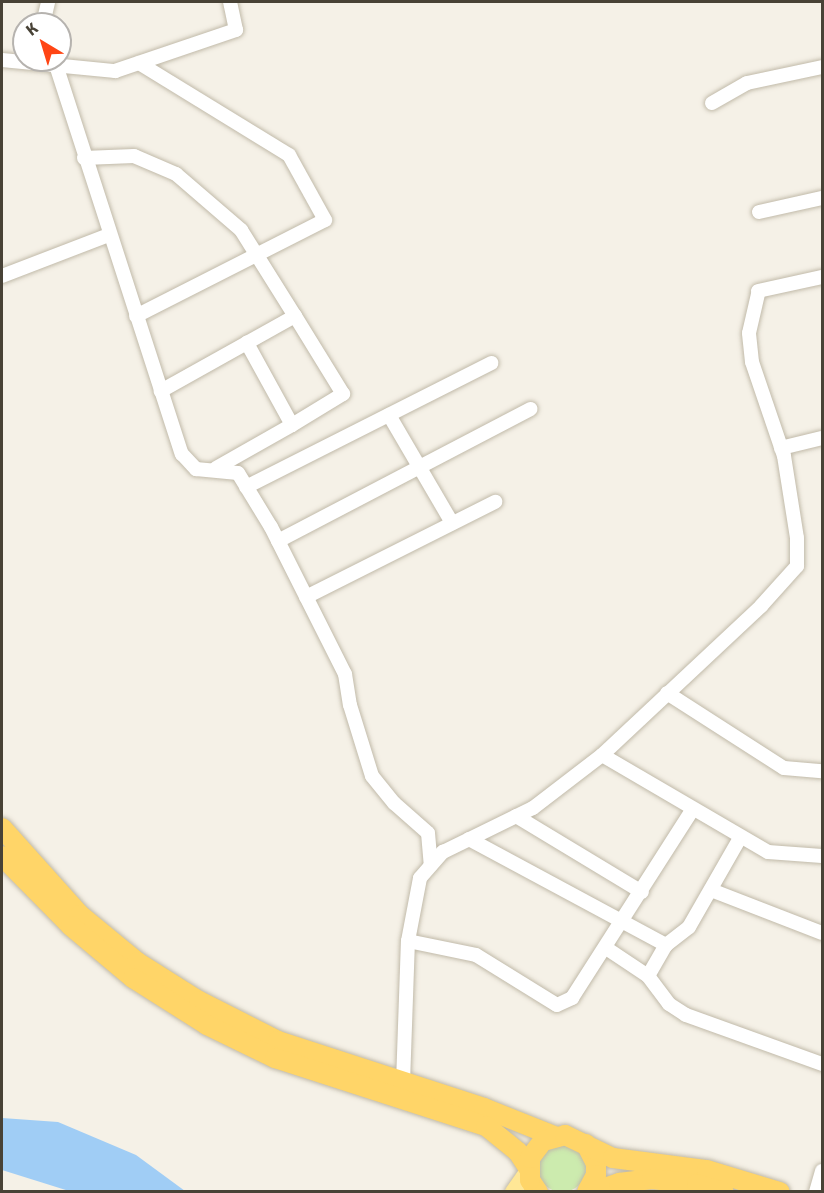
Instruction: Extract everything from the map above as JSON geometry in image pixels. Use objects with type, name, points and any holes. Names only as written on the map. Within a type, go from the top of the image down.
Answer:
[{"type":"highway","points":[[2,828],[80,915],[136,962],[278,1041],[484,1108],[554,1136],[565,1135],[613,1158],[707,1170],[780,1191]]},
{"type":"highway","points":[[2,856],[71,926],[133,978],[207,1025],[275,1058],[486,1125],[518,1152],[529,1169],[538,1191]]},
{"type":"highway","points":[[529,1169],[535,1149],[554,1136]]},
{"type":"highway","points":[[586,1144],[596,1164],[596,1175],[587,1191]]},
{"type":"highway","points":[[593,1191],[619,1183],[652,1179],[697,1184],[724,1191]]},
{"type":"main road","points":[[513,1191],[529,1169]]},
{"type":"street","points":[[72,66],[115,70],[236,30],[230,2]]},
{"type":"street","points":[[136,316],[325,220],[289,155],[139,63]]},
{"type":"street","points":[[712,103],[747,83],[822,67]]},
{"type":"street","points":[[58,72],[84,158],[182,453],[196,469],[216,468],[238,473],[278,541],[345,674],[350,705],[372,776],[394,803],[428,833],[431,865]]},
{"type":"street","points":[[84,158],[134,156],[176,174],[241,230],[343,394],[216,468]]},
{"type":"street","points":[[759,212],[822,198]]},
{"type":"street","points":[[2,276],[110,235]]},
{"type":"street","points":[[403,1083],[408,941],[420,878],[442,852],[533,808],[602,755],[761,606],[797,566],[797,538],[781,447],[752,362],[749,333],[758,293],[822,277]]},
{"type":"street","points":[[161,391],[295,316]]},
{"type":"street","points":[[247,343],[292,425]]},
{"type":"street","points":[[246,487],[492,363]]},
{"type":"street","points":[[278,541],[531,409]]},
{"type":"street","points":[[389,415],[452,523]]},
{"type":"street","points":[[781,447],[822,438]]},
{"type":"street","points":[[306,597],[495,502]]},
{"type":"street","points":[[667,693],[784,768],[822,771]]},
{"type":"street","points":[[602,755],[692,810],[768,852],[822,856]]},
{"type":"street","points":[[408,941],[476,955],[557,1005],[572,998],[625,920],[692,810]]},
{"type":"street","points":[[516,816],[642,892]]},
{"type":"street","points":[[648,976],[666,945],[689,927],[740,838]]},
{"type":"street","points":[[469,839],[625,920],[666,945]]},
{"type":"street","points":[[711,890],[822,933]]},
{"type":"street","points":[[606,948],[648,976],[669,1004],[686,1015],[822,1064]]},
{"type":"street","points":[[816,1191],[822,1171]]},
{"type":"green space","points":[[562,1144],[579,1151],[586,1168],[579,1185],[562,1192],[545,1185],[538,1168],[545,1151]]},
{"type":"water","points":[[2,1118],[58,1122],[136,1155],[185,1191],[69,1191],[2,1170]]}]
